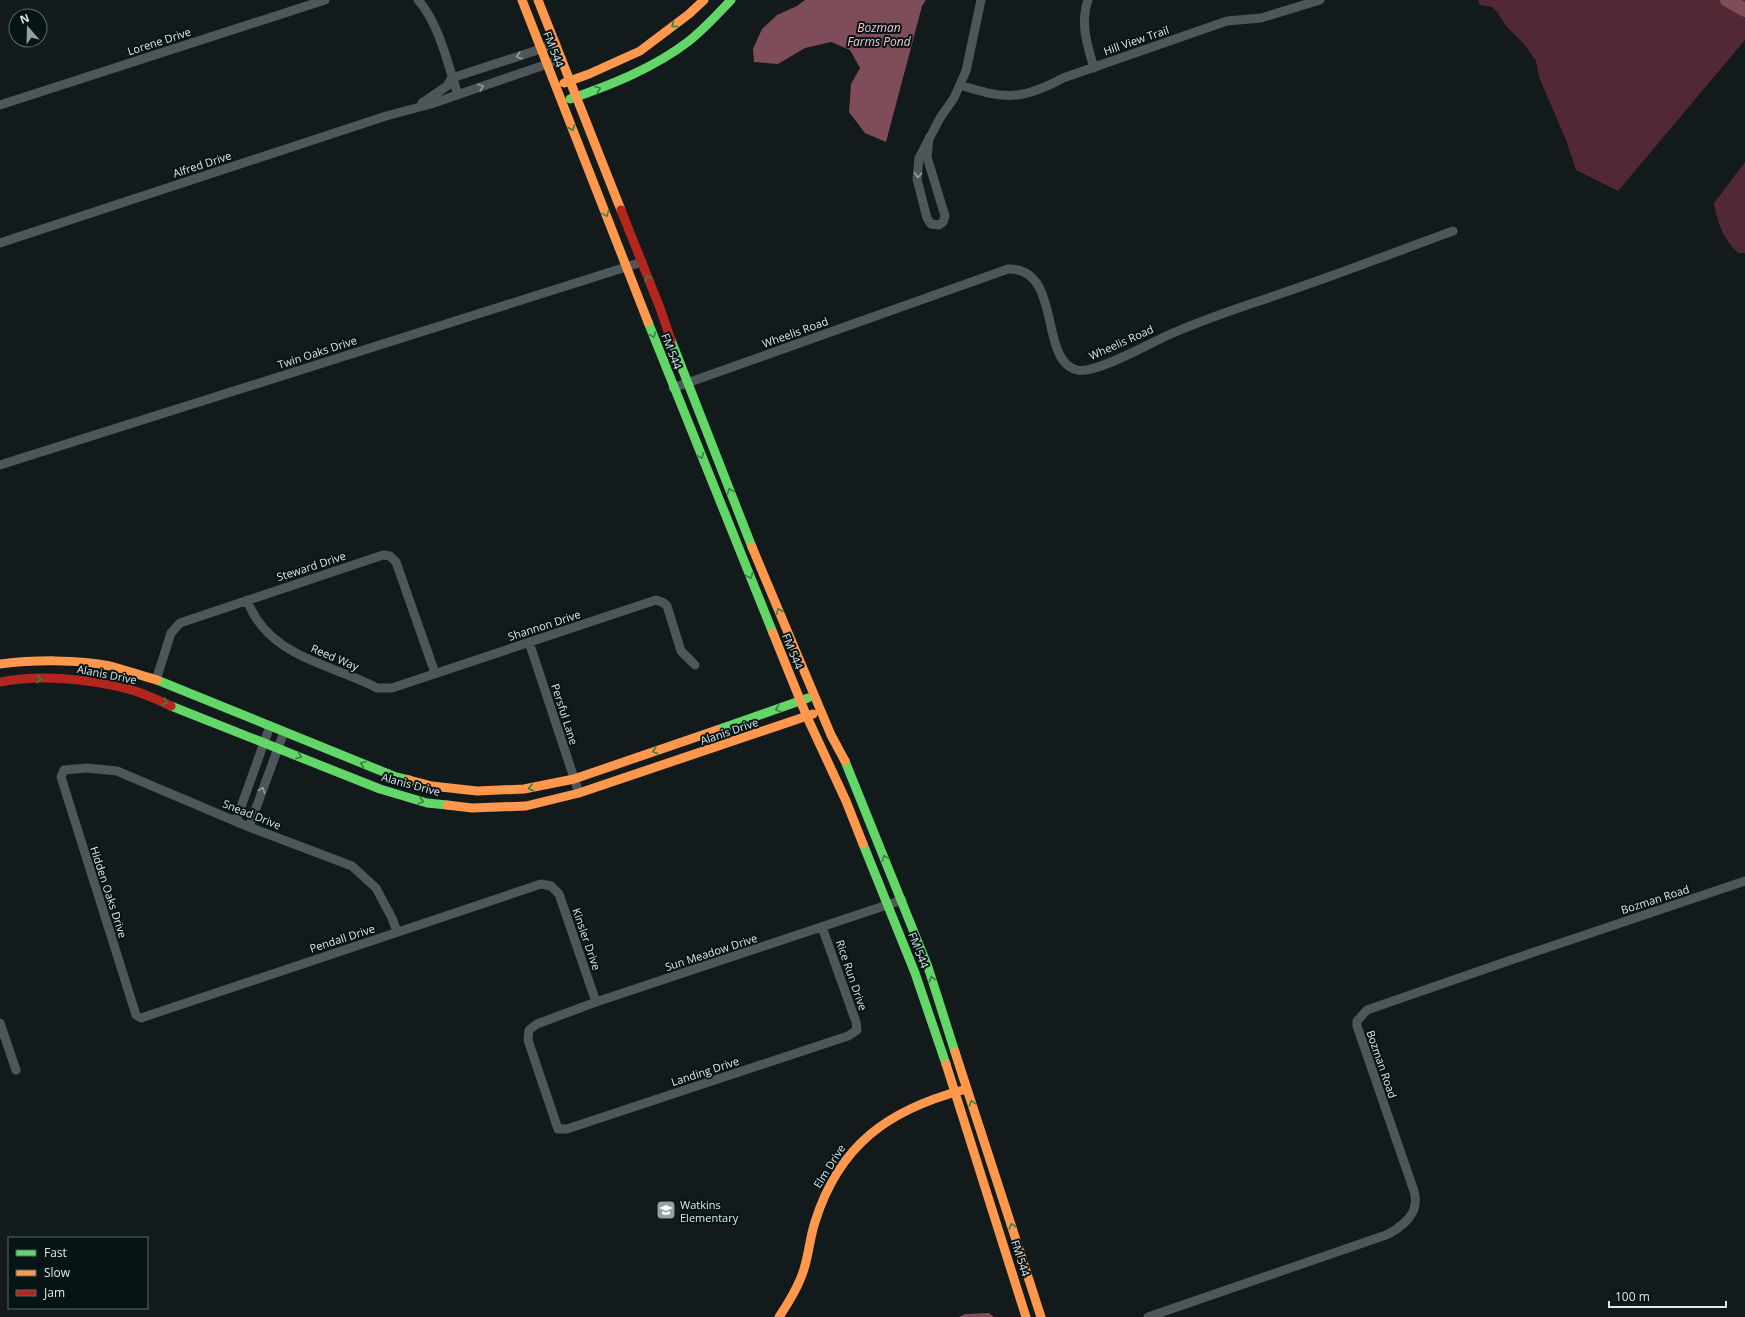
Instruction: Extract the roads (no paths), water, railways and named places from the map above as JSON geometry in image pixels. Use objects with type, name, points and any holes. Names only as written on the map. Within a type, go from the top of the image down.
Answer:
[{"type":"main road","name":"FM 544","points":[[522,0],[673,388],[800,701],[846,801],[889,905],[915,973],[955,1092],[1026,1317]]},
{"type":"main road","name":"FM 544","points":[[538,0],[642,262],[687,383],[749,540],[821,712],[850,771],[928,967],[1041,1317]]},
{"type":"main road","points":[[562,102],[625,79],[659,61],[683,45],[702,15],[704,0]]},
{"type":"main road","points":[[555,86],[640,51],[702,15],[732,0]]},
{"type":"main road","name":"Alanis Drive","points":[[0,664],[14,662],[74,662],[108,666],[156,680],[396,777],[432,786],[477,791],[524,789],[574,779],[815,696]]},
{"type":"main road","name":"Alanis Drive","points":[[0,682],[14,679],[73,679],[129,689],[380,789],[427,803],[472,808],[526,806],[579,793],[821,712]]},
{"type":"main road","name":"Elm Drive","points":[[779,1317],[801,1281],[814,1223],[829,1184],[842,1163],[857,1144],[886,1121],[914,1106],[968,1088]]},
{"type":"street","name":"Lorene Drive","points":[[0,106],[325,0]]},
{"type":"street","points":[[418,0],[425,8],[433,23],[458,95]]},
{"type":"street","points":[[929,138],[927,157],[945,216],[943,222],[938,225],[934,225],[928,220],[917,180],[919,158],[929,138],[954,98],[966,71],[971,54],[981,0]]},
{"type":"street","points":[[1088,0],[1084,23],[1086,44],[1094,68]]},
{"type":"street","name":"Hill View Trail","points":[[960,85],[990,94],[1014,96],[1030,93],[1062,78],[1227,21],[1261,18],[1320,0]]},
{"type":"street","name":"Alfred Drive","points":[[412,109],[438,92],[452,78],[556,44]]},
{"type":"street","name":"Alfred Drive","points":[[0,244],[458,95],[562,59]]},
{"type":"street","name":"Wheelis Road","points":[[673,388],[1008,269],[1019,269],[1037,283],[1048,309],[1059,354],[1070,368],[1084,371],[1103,365],[1179,330],[1453,231]]},
{"type":"street","name":"Twin Oaks Drive","points":[[0,465],[642,262]]},
{"type":"street","name":"Steward Drive","points":[[156,680],[170,633],[174,627],[180,623],[379,556],[387,555],[390,556],[398,565],[435,673]]},
{"type":"street","name":"Reed Way","points":[[247,600],[261,626],[276,641],[293,652],[377,688],[392,688],[435,673]]},
{"type":"street","name":"Shannon Drive","points":[[435,673],[652,601],[660,601],[667,606],[681,651],[695,665]]},
{"type":"street","name":"Persful Lane","points":[[529,642],[579,793]]},
{"type":"street","points":[[236,821],[270,726]]},
{"type":"street","points":[[249,827],[284,732]]},
{"type":"street","name":"Snead Drive","points":[[64,770],[87,768],[117,771],[249,827],[352,866],[376,888],[392,918],[397,932]]},
{"type":"street","name":"Hidden Oaks Drive","points":[[64,770],[61,778],[136,1015],[141,1018]]},
{"type":"street","name":"Bozman Road","points":[[1148,1317],[1386,1235],[1397,1230],[1414,1209],[1414,1191],[1357,1026],[1357,1021],[1367,1010],[1745,881]]},
{"type":"street","name":"Pendall Drive","points":[[141,1018],[541,884],[551,886]]},
{"type":"street","name":"Kinsler Drive","points":[[551,886],[559,894],[596,1002]]},
{"type":"street","name":"Sun Meadow Drive","points":[[558,1129],[528,1040],[529,1030],[537,1024],[596,1002],[902,900]]},
{"type":"street","name":"Rice Run Drive","points":[[822,927],[857,1030]]},
{"type":"street","points":[[0,1023],[16,1070]]},
{"type":"street","name":"Landing Drive","points":[[558,1129],[567,1129],[848,1036],[857,1030]]},
{"type":"water","name":"Bozman Farms Pond","points":[[805,0],[926,0],[922,6],[886,142],[865,133],[849,112],[851,84],[860,68],[850,50],[831,42],[805,48],[778,64],[754,62],[753,49],[762,29],[777,15],[797,6]]},
{"type":"water","points":[[989,1313],[994,1317],[959,1317],[965,1314]]},
{"type":"waterway","points":[[1727,0],[1745,10]]},
{"type":"place","name":"Watkins Elementary","points":[[666,1210]]}]
